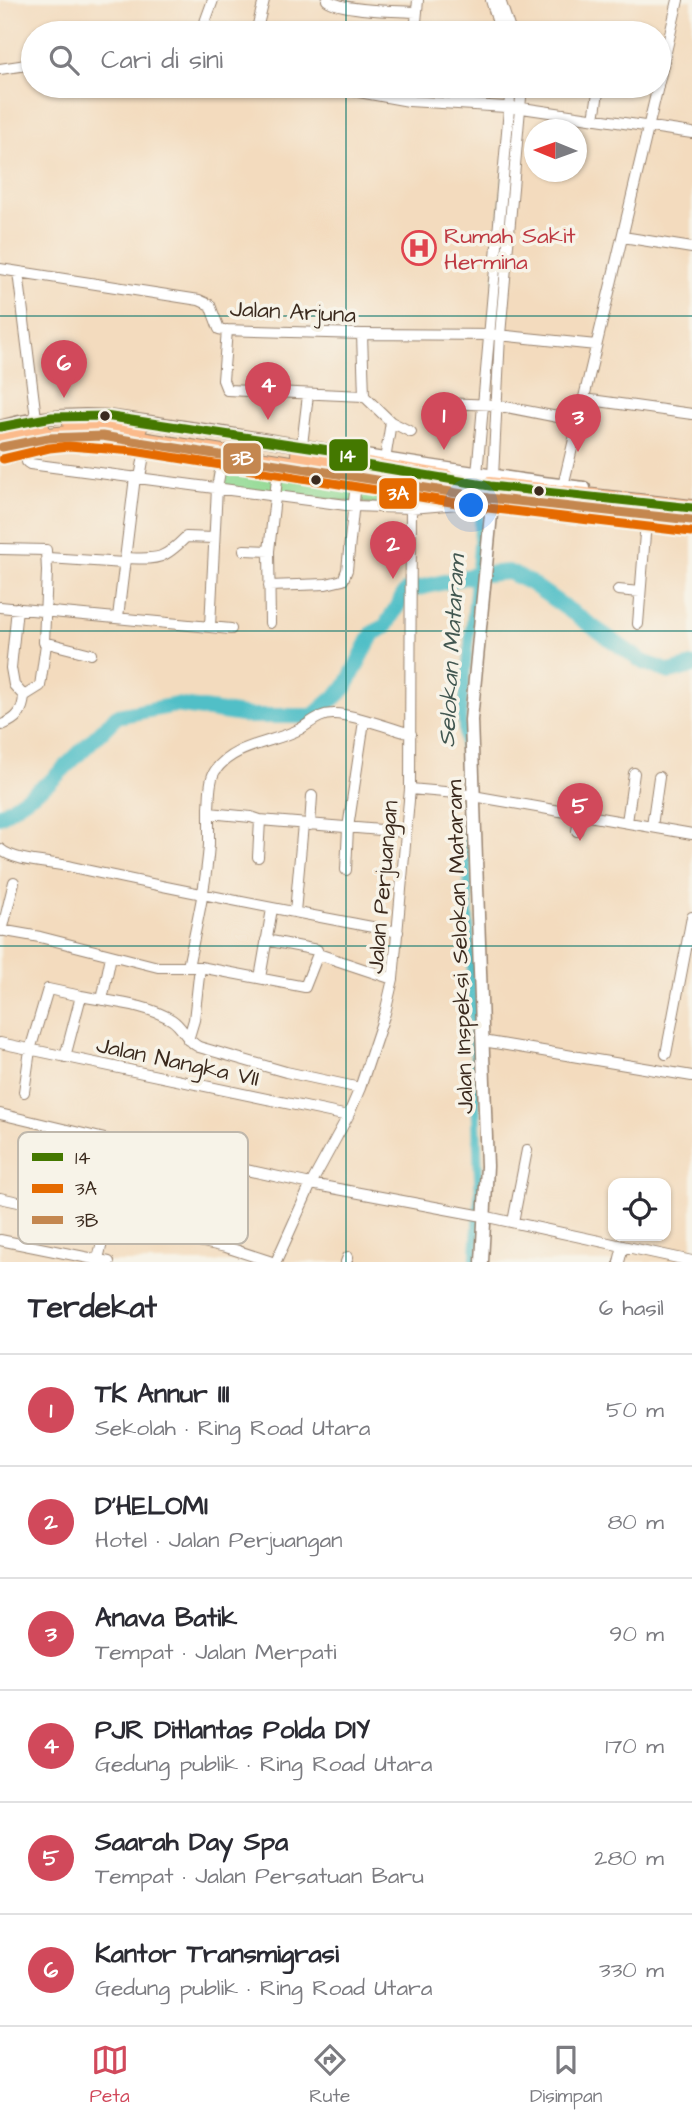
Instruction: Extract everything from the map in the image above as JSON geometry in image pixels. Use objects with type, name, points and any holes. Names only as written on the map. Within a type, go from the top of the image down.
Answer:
[{"type":"highway","points":[[0,435],[58,425],[103,424],[348,458],[484,490]]},
{"type":"highway","points":[[0,447],[47,436],[69,434],[135,439],[184,451],[484,490],[535,496],[559,494],[692,508]]},
{"type":"highway","points":[[559,494],[614,514],[692,520]]},
{"type":"street","points":[[205,21],[213,0]]},
{"type":"street","points":[[259,21],[264,0]]},
{"type":"street","points":[[327,0],[348,7],[417,12]]},
{"type":"street","points":[[416,21],[418,0]]},
{"type":"street","points":[[491,0],[497,21]]},
{"type":"street","points":[[500,0],[507,21]]},
{"type":"street","points":[[671,29],[678,0]]},
{"type":"street","points":[[0,69],[21,66]]},
{"type":"street","points":[[393,98],[515,108],[692,133]]},
{"type":"street","name":"Jalan Inspeksi Selokan Mataram","points":[[482,1262],[479,1215],[487,1166],[471,795],[471,720],[495,335],[509,224],[515,108],[513,98]]},
{"type":"street","name":"Jalan Inspeksi Selokan Mataram","points":[[515,108],[518,98]]},
{"type":"street","points":[[594,119],[597,98]]},
{"type":"street","points":[[559,494],[655,98]]},
{"type":"street","points":[[623,237],[692,248]]},
{"type":"street","name":"Jalan Arjuna","points":[[0,269],[199,300],[210,305],[219,329],[495,335],[596,345]]},
{"type":"street","points":[[18,272],[36,418]]},
{"type":"street","points":[[227,330],[223,380],[227,390],[365,396]]},
{"type":"street","points":[[362,334],[365,396],[391,422],[411,432]]},
{"type":"street","points":[[302,445],[308,395]]},
{"type":"street","points":[[584,399],[692,414]]},
{"type":"street","points":[[442,403],[490,405],[578,421]]},
{"type":"street","name":"Jalan Inspeksi Selokan Mataram","points":[[484,490],[490,405]]},
{"type":"street","points":[[0,427],[36,418],[106,416],[302,445],[348,458],[385,460],[484,490],[646,522],[692,527]]},
{"type":"street","points":[[385,460],[391,422]]},
{"type":"street","points":[[0,455],[30,445],[68,441],[184,451],[278,470],[411,491],[484,490],[692,500]]},
{"type":"street","points":[[30,445],[27,461],[30,464],[354,506],[411,508],[467,505],[484,490]]},
{"type":"street","points":[[118,617],[138,478],[145,449]]},
{"type":"street","points":[[209,626],[217,488],[222,460]]},
{"type":"street","points":[[270,623],[269,551],[278,470]]},
{"type":"street","points":[[269,586],[326,584],[343,580],[347,570],[356,482]]},
{"type":"street","name":"Jalan Perjuangan","points":[[274,1262],[360,1088],[385,1013],[393,979],[410,789],[411,491]]},
{"type":"street","points":[[638,625],[646,522]]},
{"type":"street","points":[[48,558],[161,558],[186,537],[214,538]]},
{"type":"street","points":[[0,549],[46,550],[48,558],[43,640],[46,644],[40,686],[24,696]]},
{"type":"street","points":[[244,550],[269,551]]},
{"type":"street","points":[[618,590],[640,592]]},
{"type":"street","points":[[0,607],[231,629]]},
{"type":"street","points":[[1,727],[14,720],[23,707],[24,696],[14,685],[11,668],[17,608]]},
{"type":"street","points":[[46,644],[91,654]]},
{"type":"street","points":[[188,967],[202,896],[214,773],[230,757],[300,729],[321,715],[337,713],[411,734]]},
{"type":"street","points":[[346,870],[348,828],[364,721]]},
{"type":"street","points":[[627,822],[634,773]]},
{"type":"street","points":[[652,826],[659,777]]},
{"type":"street","points":[[410,789],[471,795],[692,834]]},
{"type":"street","points":[[295,912],[312,796]]},
{"type":"street","points":[[209,813],[405,832]]},
{"type":"street","points":[[577,831],[580,814]]},
{"type":"street","points":[[258,857],[260,820]]},
{"type":"street","points":[[0,849],[11,857],[48,862],[202,896],[398,932]]},
{"type":"street","points":[[14,882],[1,931],[40,937],[158,967],[200,967],[305,987],[318,954]]},
{"type":"street","points":[[260,978],[272,909]]},
{"type":"street","points":[[666,1054],[692,917]]},
{"type":"street","points":[[267,940],[315,948],[318,954],[393,979]]},
{"type":"street","points":[[102,1000],[111,956]]},
{"type":"street","points":[[188,1040],[194,1020],[200,967]]},
{"type":"street","points":[[24,1092],[30,1050],[48,989],[158,1012],[180,1026],[188,1040],[199,1047],[286,1072],[360,1088]]},
{"type":"street","points":[[65,1057],[81,996]]},
{"type":"street","points":[[483,1041],[692,1076]]},
{"type":"street","name":"Jalan Nangka VII","points":[[0,1043],[348,1116]]},
{"type":"street","points":[[0,1114],[76,1132]]},
{"type":"street","points":[[513,1222],[527,1150]]},
{"type":"street","points":[[248,1170],[479,1215],[692,1261]]},
{"type":"street","points":[[0,1198],[18,1202]]},
{"type":"street","points":[[0,1240],[18,1243]]},
{"type":"street","points":[[21,1244],[109,1262]]},
{"type":"street","points":[[98,1259],[102,1244]]},
{"type":"street","points":[[212,1244],[274,1262]]},
{"type":"street","points":[[619,1262],[623,1246]]},
{"type":"green space","points":[[222,460],[474,501],[411,508],[217,488]]},
{"type":"waterway","name":"Selokan Mataram","points":[[492,363],[514,98]]},
{"type":"waterway","name":"Selokan Mataram","points":[[474,1262],[479,1190],[462,715],[482,471]]},
{"type":"waterway","points":[[0,816],[51,781],[117,716],[176,705],[249,716],[313,716],[345,688],[373,633],[385,627],[406,591],[474,575],[508,572],[529,582],[643,662],[670,672],[692,666]]},
{"type":"transit line","name":"14","points":[[0,427],[52,417],[105,416],[349,453],[347,462],[490,486],[692,508]]},
{"type":"transit line","name":"3B","points":[[2,447],[48,438],[102,436],[488,498],[691,520]]},
{"type":"transit line","name":"3A","points":[[3,459],[69,446],[134,451],[488,508],[691,532]]},
{"type":"place","name":"Rumah Sakit Hermina","points":[[419,248]]},
{"type":"place","name":"Kantor Transmigrasi","points":[[64,398]]},
{"type":"place","name":"PJR Ditlantas Polda DIY","points":[[268,420]]},
{"type":"place","name":"TK Annur III","points":[[444,450]]},
{"type":"place","name":"Anava Batik","points":[[578,452]]},
{"type":"place","name":"D'HELOMI","points":[[393,579]]},
{"type":"place","name":"Saarah Day Spa","points":[[580,841]]}]
